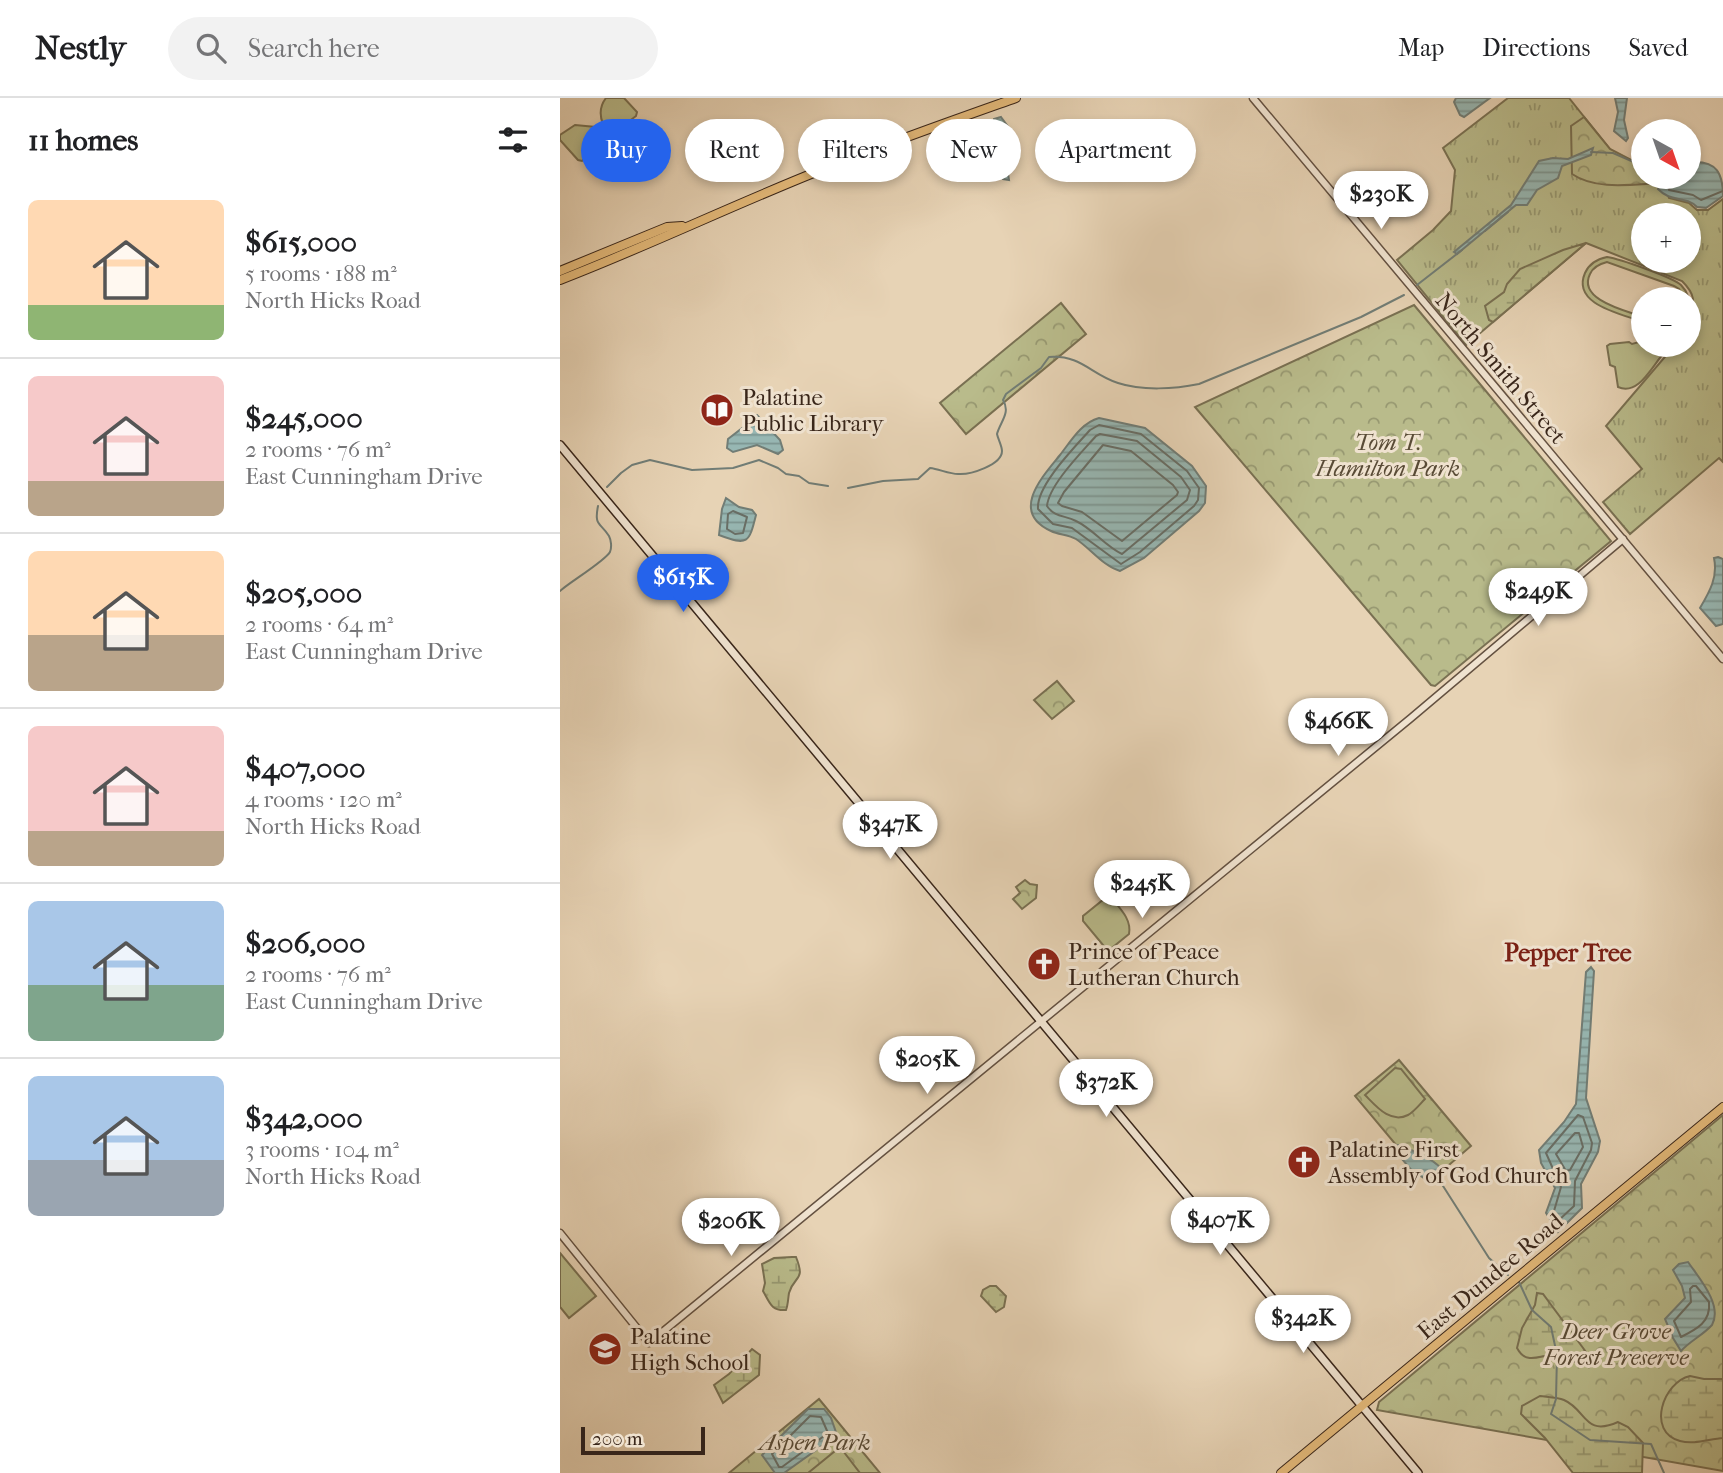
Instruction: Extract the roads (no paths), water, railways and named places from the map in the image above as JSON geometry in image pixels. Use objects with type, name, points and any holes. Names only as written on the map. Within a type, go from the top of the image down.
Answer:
[{"type":"main road","points":[[560,281],[823,169],[1016,98]]},
{"type":"main road","points":[[560,271],[667,227],[685,226]]},
{"type":"main road","points":[[560,446],[1418,1473]]},
{"type":"main road","name":"East Dundee Road","points":[[1281,1473],[1723,1107]]},
{"type":"street","name":"North Smith Street","points":[[1253,98],[1723,659]]},
{"type":"street","points":[[560,1233],[649,1343],[1435,697],[1623,539]]},
{"type":"water","points":[[1456,98],[1490,98],[1464,117],[1460,115],[1454,102]]},
{"type":"water","points":[[1615,98],[1627,98],[1624,120],[1628,138],[1626,141],[1614,131],[1618,112]]},
{"type":"water","points":[[1593,148],[1591,155],[1562,166],[1558,178],[1537,190],[1527,205],[1516,205],[1457,254],[1454,252],[1511,205],[1539,161],[1568,159]]},
{"type":"water","points":[[1701,162],[1717,170],[1722,181],[1723,196],[1706,208],[1701,207],[1701,203],[1692,203],[1658,189],[1701,189]]},
{"type":"water","points":[[754,415],[780,440],[783,450],[778,454],[757,445],[733,452],[727,448],[728,439]]},
{"type":"water","points":[[1099,418],[1145,428],[1192,466],[1206,486],[1205,503],[1199,511],[1144,558],[1120,571],[1076,539],[1051,531],[1032,514],[1033,494],[1039,483],[1072,438],[1087,424]]},
{"type":"water","points":[[726,498],[739,507],[752,510],[756,515],[746,540],[719,535]]},
{"type":"water","points":[[1714,558],[1723,559],[1723,624],[1716,626],[1700,608],[1712,584]]},
{"type":"water","points":[[1591,967],[1594,971],[1586,1098],[1600,1141],[1598,1152],[1581,1184],[1582,1208],[1558,1232],[1546,1213],[1555,1188],[1541,1163],[1539,1150],[1576,1104],[1586,972]]},
{"type":"water","points":[[1398,1145],[1432,1161],[1442,1169],[1440,1174],[1426,1179],[1413,1172],[1396,1152],[1394,1147]]},
{"type":"water","points":[[1688,1262],[1712,1300],[1715,1317],[1708,1329],[1681,1351],[1665,1319],[1685,1298],[1673,1270],[1679,1264]]},
{"type":"water","points":[[808,1409],[824,1409],[831,1418],[837,1435],[784,1473],[775,1473],[762,1455]]},
{"type":"waterway","points":[[1591,152],[1613,153],[1631,161]]},
{"type":"waterway","points":[[1485,231],[1508,212]]},
{"type":"waterway","points":[[1417,285],[1462,250]]},
{"type":"waterway","points":[[848,488],[883,481],[918,479],[930,468],[963,474],[991,465],[1001,456],[997,434],[1006,409],[1003,400],[1006,394],[1041,368],[1049,357],[1070,359],[1127,386],[1190,386],[1361,317],[1404,295]]},
{"type":"waterway","points":[[607,487],[632,465],[650,460],[692,470],[733,468],[759,460],[786,474],[799,476],[809,483],[828,486]]},
{"type":"waterway","points":[[560,591],[610,552],[610,538],[597,521],[598,506]]},
{"type":"waterway","points":[[1436,1175],[1489,1258],[1508,1275]]},
{"type":"waterway","points":[[1519,1282],[1532,1310],[1551,1327],[1557,1355],[1556,1399],[1551,1414],[1590,1440],[1651,1444],[1664,1473]]},
{"type":"place","name":"Palatine Public Library","points":[[717,410]]},
{"type":"place","name":"Prince of Peace Lutheran Church","points":[[1044,964]]},
{"type":"place","name":"Palatine First Assembly of God Church","points":[[1304,1162]]},
{"type":"place","name":"Palatine High School","points":[[605,1349]]},
{"type":"district","name":"Pepper Tree","points":[[1568,953]]},
{"type":"park label","name":"Tom T. Hamilton Park","points":[[1388,455]]},
{"type":"park label","name":"Deer Grove Forest Preserve","points":[[1616,1344]]},
{"type":"park label","name":"Aspen Park","points":[[815,1442]]}]
